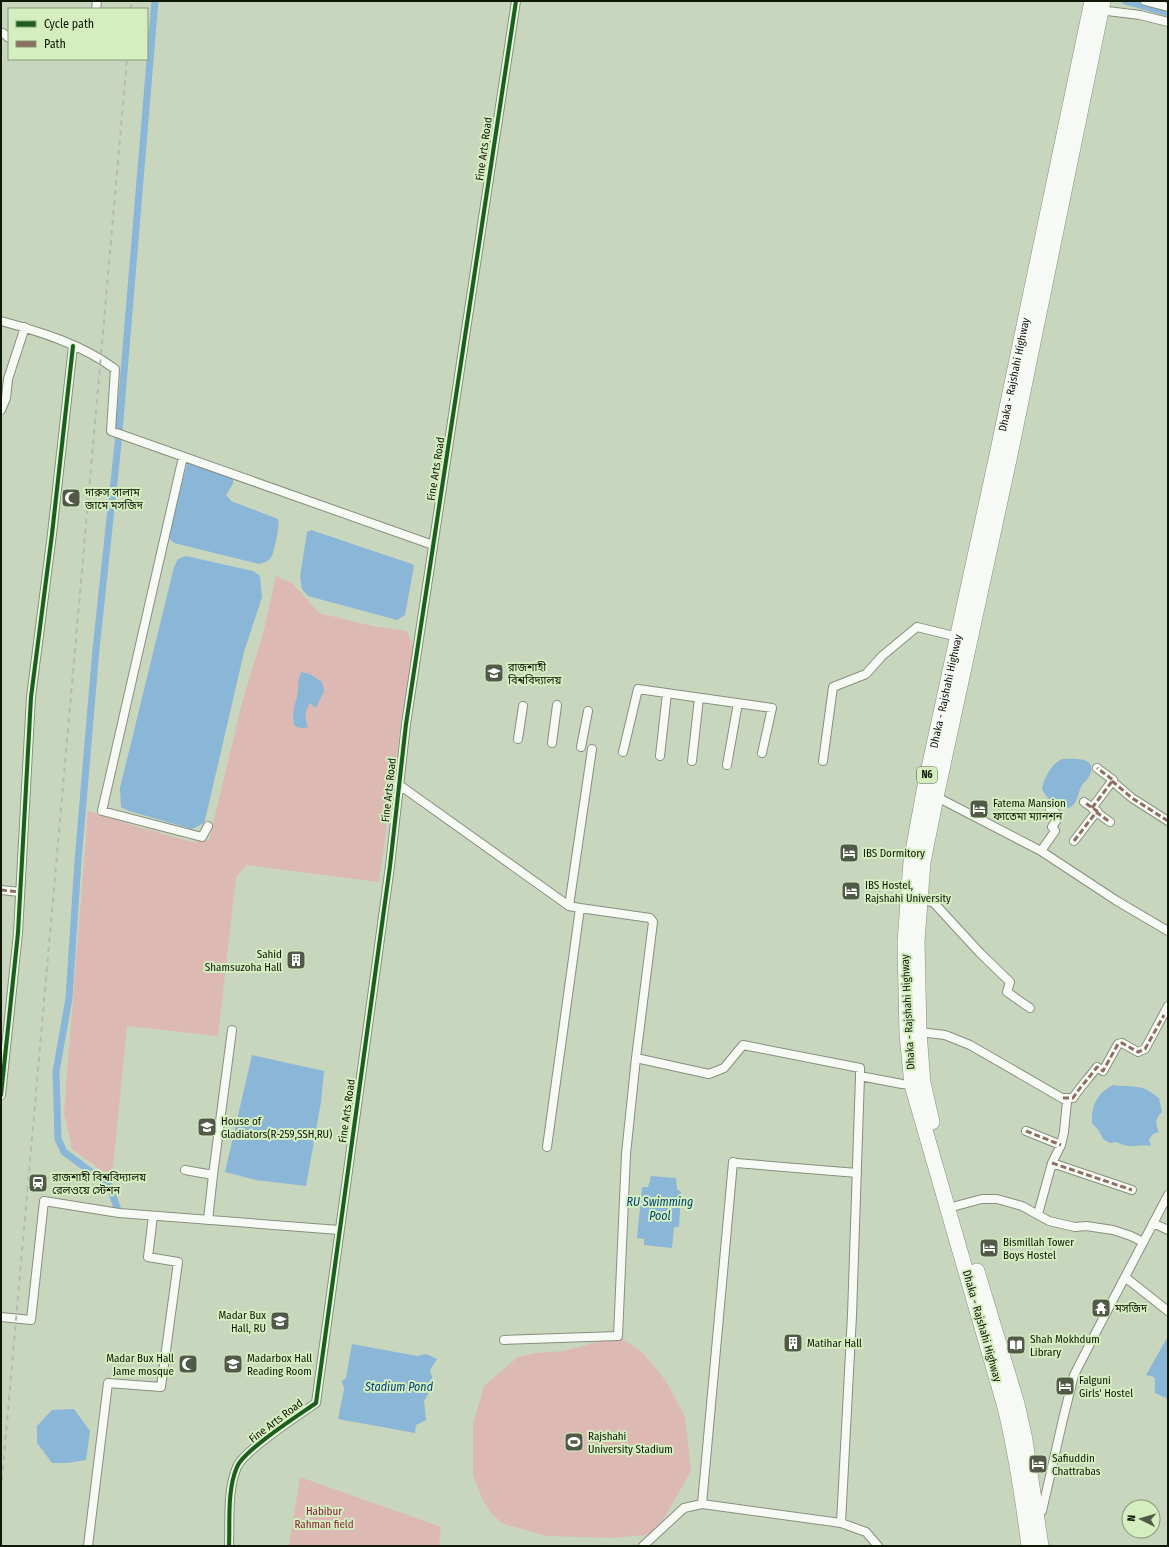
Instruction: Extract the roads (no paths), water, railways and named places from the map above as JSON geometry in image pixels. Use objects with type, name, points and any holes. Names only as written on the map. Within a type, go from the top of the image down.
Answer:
[{"type":"highway","name":"Dhaka - Rajshahi Highway","points":[[1041,1546],[1031,1513],[953,1207],[925,1090],[919,1032],[917,941],[930,794],[958,637],[1096,5]]},
{"type":"highway","name":"Dhaka - Rajshahi Highway","points":[[953,1207],[912,1085],[907,1034],[905,942],[911,862],[930,794],[1007,470],[1096,5]]},
{"type":"highway","name":"Dhaka - Rajshahi Highway","points":[[1029,1546],[1031,1513]]},
{"type":"street","name":"Fine Arts Road","points":[[229,1546],[231,1494],[234,1475],[238,1465],[254,1448],[316,1403],[390,866],[398,784],[406,724],[516,1]]},
{"type":"street","points":[[1145,1],[1168,7]]},
{"type":"street","points":[[1096,5],[1168,22]]},
{"type":"street","points":[[1,321],[46,333],[101,358],[115,369],[111,431],[433,545]]},
{"type":"street","points":[[1,410],[6,398],[8,379],[25,327]]},
{"type":"street","points":[[1,1095],[17,941],[31,697],[51,542],[73,346]]},
{"type":"street","points":[[183,457],[102,810],[202,837],[208,826]]},
{"type":"street","points":[[823,761],[833,687],[866,674],[882,656],[917,627],[958,637]]},
{"type":"street","points":[[623,752],[638,689],[772,708],[762,753]]},
{"type":"street","points":[[660,756],[667,693]]},
{"type":"street","points":[[692,761],[699,698]]},
{"type":"street","points":[[728,765],[738,703]]},
{"type":"street","points":[[552,743],[557,705]]},
{"type":"street","points":[[518,739],[523,706]]},
{"type":"street","points":[[581,747],[588,711]]},
{"type":"street","points":[[568,906],[592,749]]},
{"type":"street","points":[[1097,768],[1132,798],[1168,821]]},
{"type":"street","points":[[1074,840],[1112,781]]},
{"type":"street","points":[[398,784],[568,906],[615,912],[650,918],[652,920],[626,1154],[618,1336],[504,1340]]},
{"type":"street","points":[[930,794],[1041,851],[1117,901],[1168,931]]},
{"type":"street","points":[[1084,802],[1110,822]]},
{"type":"street","points":[[1041,851],[1055,831],[1052,827],[1058,818],[1056,813],[1050,810]]},
{"type":"street","points":[[1,890],[20,892]]},
{"type":"street","points":[[920,898],[934,903],[980,953],[1010,982],[1007,992],[1030,1008]]},
{"type":"street","points":[[547,1147],[580,908]]},
{"type":"street","points":[[919,1032],[945,1035],[970,1045],[1064,1098],[1073,1098],[1082,1084],[1087,1081],[1097,1067],[1103,1071],[1118,1044],[1122,1043],[1138,1052],[1145,1049],[1168,1006]]},
{"type":"street","points":[[208,1220],[232,1030]]},
{"type":"street","points":[[636,1058],[709,1074],[724,1068],[743,1045],[860,1068],[852,1316],[841,1523]]},
{"type":"street","points":[[860,1076],[912,1085]]},
{"type":"street","points":[[1038,1214],[1052,1163],[1061,1145],[1064,1132],[1067,1101],[1064,1098]]},
{"type":"street","points":[[1026,1131],[1061,1145]]},
{"type":"street","points":[[702,1504],[735,1163],[857,1173]]},
{"type":"street","points":[[1052,1163],[1132,1190]]},
{"type":"street","points":[[185,1170],[213,1174]]},
{"type":"street","points":[[1031,1513],[1042,1511],[1074,1375],[1168,1195]]},
{"type":"street","points":[[953,1207],[982,1199],[997,1199],[1022,1206],[1049,1221],[1068,1226],[1113,1230],[1143,1242]]},
{"type":"street","points":[[1,1317],[31,1320],[44,1201],[119,1213],[340,1230]]},
{"type":"street","points":[[88,1546],[108,1383],[161,1387],[178,1262],[148,1257],[153,1216]]},
{"type":"street","points":[[1153,1223],[1168,1230]]},
{"type":"street","points":[[1125,1277],[1168,1311]]},
{"type":"street","points":[[643,1546],[684,1508],[702,1504],[841,1523],[866,1532],[878,1546]]},
{"type":"water","points":[[187,464],[192,464],[233,478],[233,484],[226,495],[231,501],[278,519],[276,543],[272,556],[269,559],[259,564],[174,543],[170,539],[169,533]]},
{"type":"water","points":[[311,530],[412,564],[414,566],[405,615],[397,620],[308,596],[302,589],[300,577],[307,532]]},
{"type":"water","points":[[186,556],[253,571],[260,576],[262,597],[244,652],[204,823],[192,829],[129,811],[121,807],[120,788],[174,567],[178,559]]},
{"type":"water","points":[[301,672],[310,674],[322,682],[324,691],[316,708],[310,703],[306,715],[308,727],[302,728],[294,725],[293,718]]},
{"type":"water","points":[[1062,759],[1086,761],[1091,767],[1089,777],[1082,785],[1075,802],[1071,807],[1067,808],[1062,808],[1054,804],[1042,789],[1049,771],[1058,761]]},
{"type":"water","points":[[252,1055],[324,1071],[321,1102],[306,1186],[256,1180],[225,1172]]},
{"type":"water","points":[[1113,1085],[1141,1088],[1148,1090],[1159,1098],[1162,1112],[1156,1121],[1159,1132],[1153,1134],[1149,1140],[1151,1146],[1126,1146],[1117,1142],[1110,1143],[1103,1139],[1099,1131],[1092,1123],[1096,1101],[1107,1088]]},
{"type":"water","name":"RU Swimming Pool","points":[[651,1176],[676,1178],[677,1189],[681,1192],[679,1227],[674,1227],[672,1248],[644,1245],[644,1239],[637,1238],[642,1187],[648,1187]]},
{"type":"water","points":[[1167,1338],[1168,1399],[1155,1393],[1154,1377],[1146,1375]]},
{"type":"water","name":"Stadium Pond","points":[[352,1344],[417,1356],[426,1354],[437,1359],[430,1370],[434,1384],[424,1401],[426,1420],[416,1425],[415,1433],[338,1419],[344,1389],[342,1381],[346,1378]]},
{"type":"water","points":[[74,1409],[90,1431],[86,1460],[67,1463],[52,1463],[37,1443],[37,1426],[52,1410]]},
{"type":"waterway","points":[[119,1213],[109,1185],[64,1152],[58,1139],[56,1072],[69,998],[78,861],[96,649],[118,444],[155,1]]},
{"type":"waterway","points":[[1125,1],[1168,13]]},
{"type":"railway","points":[[131,8],[132,1]]},
{"type":"railway","points":[[1,1490],[127,60]]},
{"type":"place","name":"দারুস সালাম জামে মসজিদ","points":[[71,498]]},
{"type":"place","name":"রাজশাহী বিশ্ববিদ্যালয়","points":[[494,673]]},
{"type":"place","name":"Fatema Mansion ফাতেমা ম্যানশন","points":[[979,809]]},
{"type":"place","name":"IBS Dormitory","points":[[849,853]]},
{"type":"place","name":"IBS Hostel, Rajshahi University","points":[[851,891]]},
{"type":"place","name":"Sahid Shamsuzoha Hall","points":[[296,960]]},
{"type":"place","name":"House of Gladiators(R-259,SSH,RU)","points":[[207,1127]]},
{"type":"place","name":"রাজশাহী বিশ্ববিদ্যালয় রেলওয়ে স্টেশন","points":[[38,1183]]},
{"type":"place","name":"Bismillah Tower Boys Hostel","points":[[989,1248]]},
{"type":"place","name":"মসজিদ","points":[[1101,1308]]},
{"type":"place","name":"Madar Bux Hall, RU","points":[[280,1321]]},
{"type":"place","name":"Matihar Hall","points":[[793,1343]]},
{"type":"place","name":"Shah Mokhdum Library","points":[[1016,1345]]},
{"type":"place","name":"Madar Bux Hall Jame mosque","points":[[188,1364]]},
{"type":"place","name":"Madarbox Hall Reading Room","points":[[233,1364]]},
{"type":"place","name":"Falguni Girls' Hostel","points":[[1065,1386]]},
{"type":"place","name":"Rajshahi University Stadium","points":[[574,1442]]},
{"type":"place","name":"Safiuddin Chattrabas","points":[[1038,1464]]},
{"type":"park label","name":"Habibur Rahman field","points":[[324,1517]]}]
